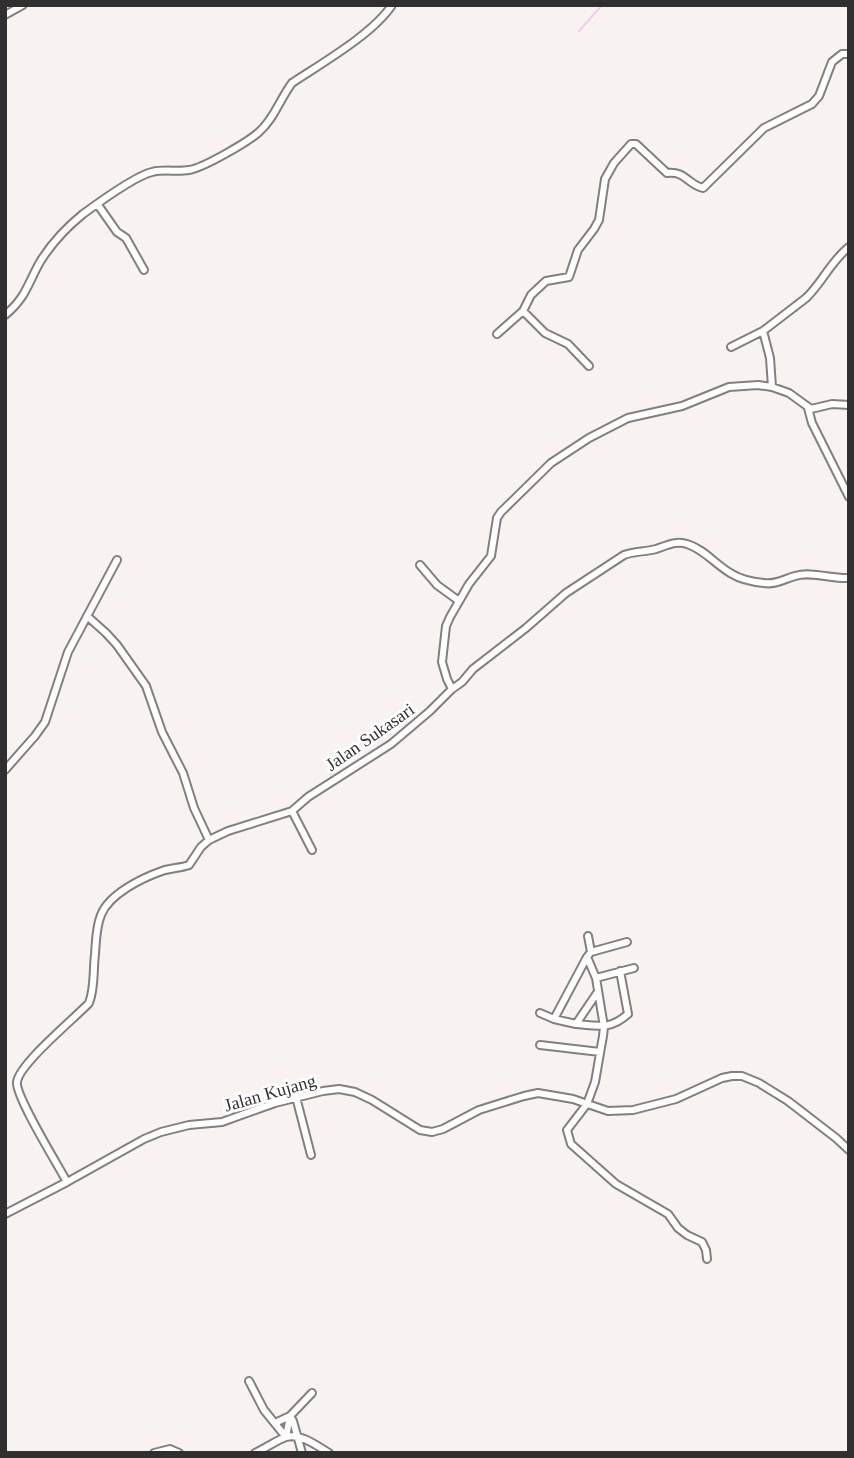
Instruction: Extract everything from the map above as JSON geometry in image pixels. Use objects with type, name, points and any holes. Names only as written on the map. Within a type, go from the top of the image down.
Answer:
[{"type":"street","points":[[5,15],[23,5]]},
{"type":"street","points":[[5,315],[29,287],[50,247],[72,224],[146,174],[203,167],[249,140],[267,124],[292,83],[363,34],[393,5]]},
{"type":"street","points":[[496,334],[523,311],[531,296],[546,281],[566,278],[571,274],[578,250],[598,220],[605,179],[614,163],[631,144],[639,146],[667,173],[678,172],[703,188],[760,131],[812,104],[819,96],[832,62],[842,54],[849,54]]},
{"type":"street","points":[[98,205],[117,232],[126,238],[144,270]]},
{"type":"street","points":[[731,347],[763,331],[812,293],[849,247]]},
{"type":"street","points":[[523,311],[545,332],[568,344],[589,366]]},
{"type":"street","points":[[763,331],[770,358],[772,387]]},
{"type":"street","points":[[452,689],[444,671],[446,626],[469,584],[491,555],[497,518],[551,463],[570,449],[628,418],[681,406],[729,387],[772,387],[789,393],[808,408],[816,409],[836,404],[848,406]]},
{"type":"street","points":[[808,408],[812,423],[849,497]]},
{"type":"street","name":"Jalan Sukasari","points":[[67,1182],[29,1116],[17,1088],[17,1081],[26,1065],[89,1003],[98,928],[103,911],[115,897],[136,883],[166,870],[189,865],[209,840],[228,831],[292,811],[308,797],[391,744],[462,682],[473,669],[566,593],[624,555],[656,549],[663,545],[687,544],[732,574],[764,583],[772,584],[797,575],[849,578]]},
{"type":"street","points":[[5,770],[45,722],[65,657],[117,560]]},
{"type":"street","points":[[420,565],[437,585],[459,601]]},
{"type":"street","points":[[87,616],[117,645],[146,686],[162,732],[183,773],[194,808],[209,840]]},
{"type":"street","points":[[292,811],[312,850]]},
{"type":"street","points":[[587,936],[604,1027],[595,1082],[587,1104],[567,1130],[571,1144],[616,1184],[668,1214],[678,1228],[702,1242],[707,1259]]},
{"type":"street","points":[[554,1019],[589,955],[627,942]]},
{"type":"street","points":[[596,978],[634,968]]},
{"type":"street","points":[[540,1013],[576,1024],[604,1027],[624,1017],[628,1014],[620,971]]},
{"type":"street","points":[[576,1024],[598,991]]},
{"type":"street","points":[[540,1045],[600,1052]]},
{"type":"street","name":"Jalan Kujang","points":[[5,1214],[161,1132],[188,1125],[222,1122],[296,1097],[339,1089],[355,1092],[420,1130],[432,1132],[479,1110],[538,1093],[608,1111],[633,1110],[676,1099],[722,1078],[742,1076],[760,1083],[788,1101],[849,1150]]},
{"type":"street","points":[[296,1097],[312,1155]]},
{"type":"street","points":[[249,1381],[260,1404],[286,1437]]},
{"type":"street","points":[[275,1423],[290,1416],[312,1393]]},
{"type":"street","points":[[290,1416],[302,1453]]},
{"type":"street","points":[[286,1437],[290,1416]]},
{"type":"street","points":[[255,1453],[286,1437],[298,1437],[329,1453]]},
{"type":"street","points":[[154,1453],[170,1450],[179,1453]]},
{"type":"waterway","points":[[579,31],[602,5]]}]
